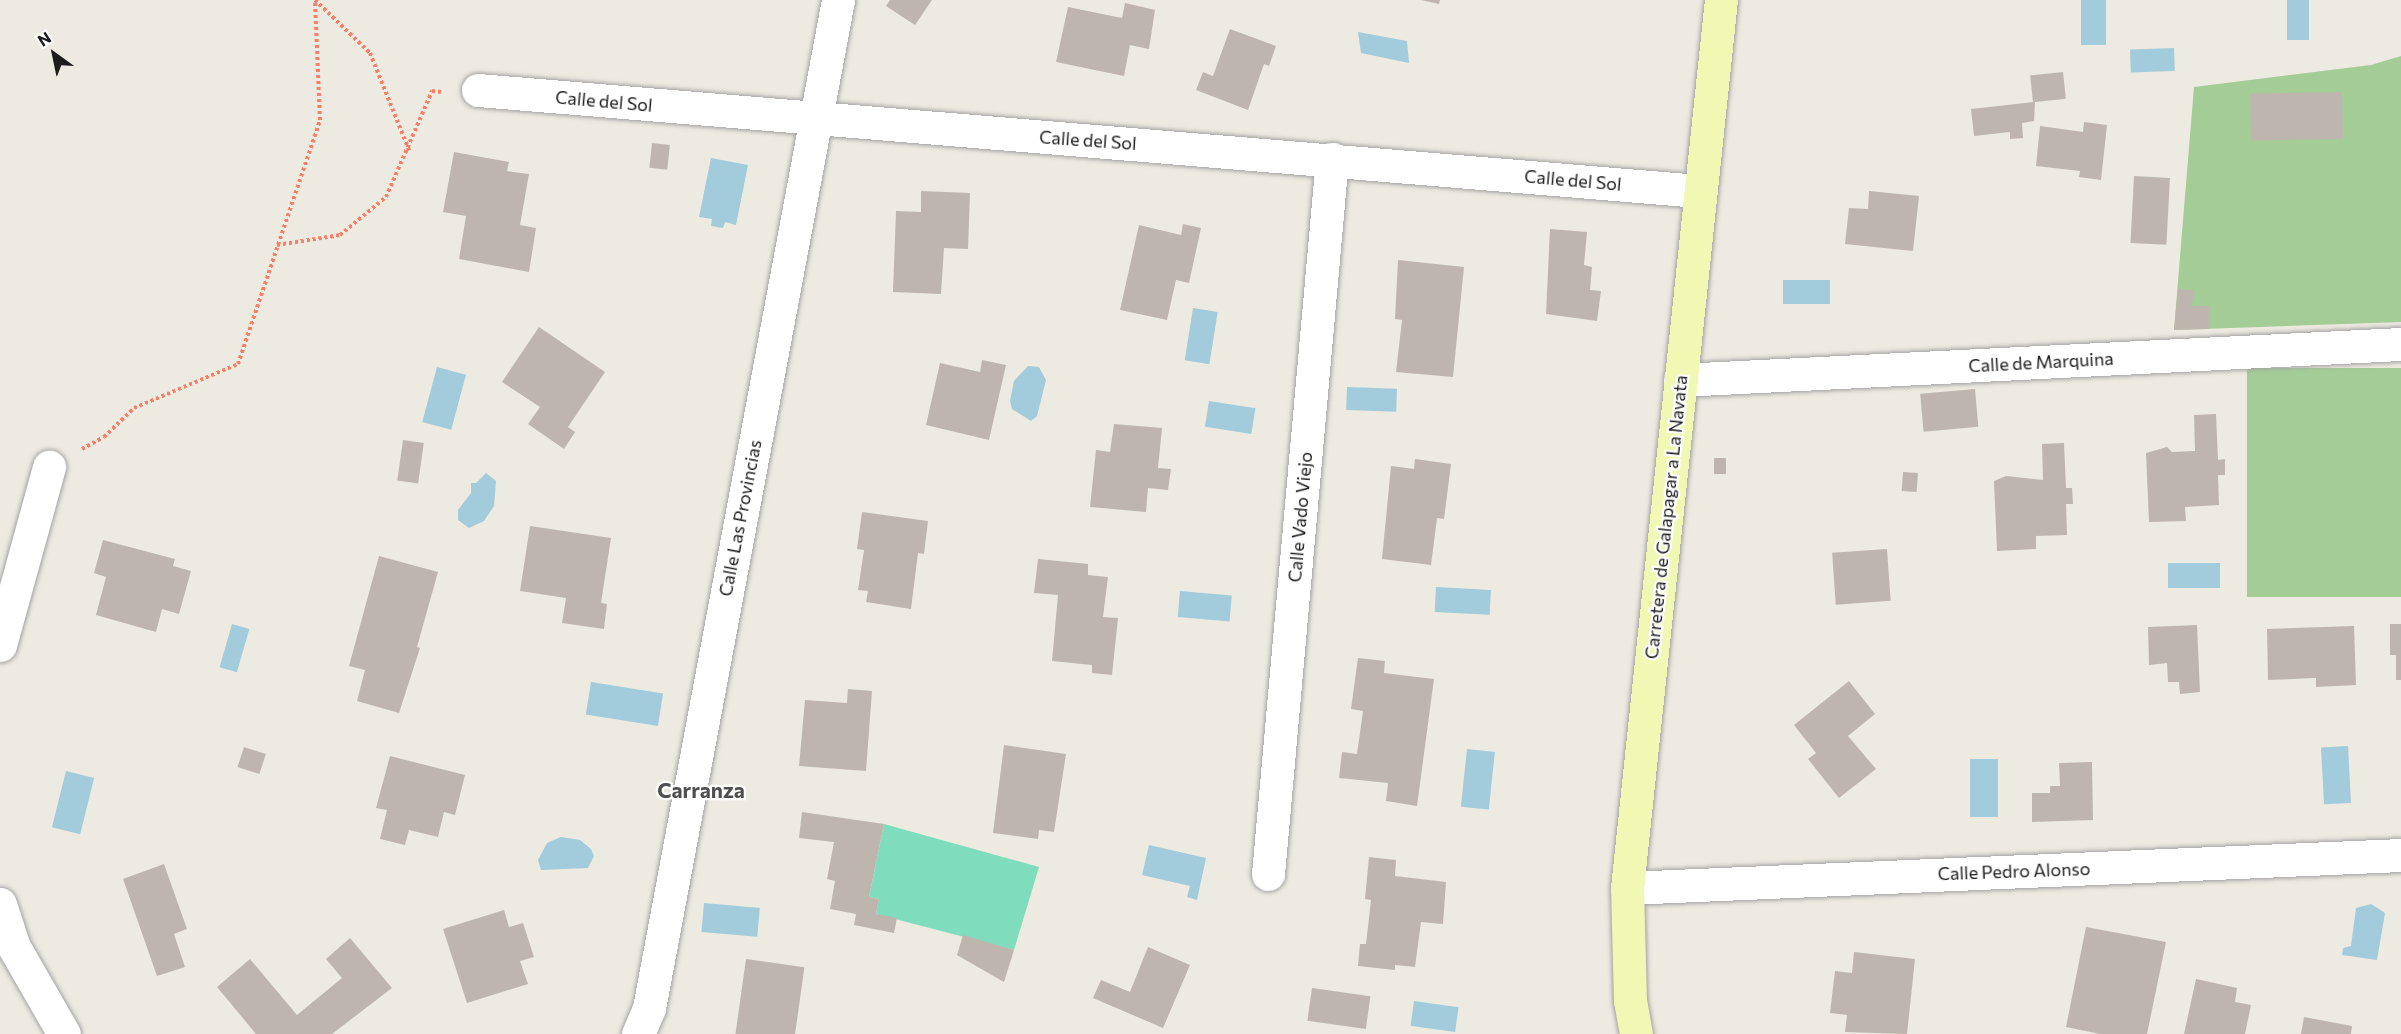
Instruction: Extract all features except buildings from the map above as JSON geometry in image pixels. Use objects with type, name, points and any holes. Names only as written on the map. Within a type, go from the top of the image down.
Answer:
[{"type":"main road","name":"Carretera de Galapagar a La Navata","points":[[1636,1034],[1630,1001],[1627,888],[1721,0]]},
{"type":"street","name":"Calle Las Provincias","points":[[638,1034],[649,1008],[814,118],[838,0]]},
{"type":"street","name":"Calle del Sol","points":[[478,90],[1699,191]]},
{"type":"street","name":"Calle Vado Viejo","points":[[1268,874],[1332,159]]},
{"type":"street","name":"Calle de Marquina","points":[[1680,380],[2401,344]]},
{"type":"street","points":[[0,645],[50,467]]},
{"type":"street","name":"Calle Pedro Alonso","points":[[1627,888],[2401,855]]},
{"type":"street","points":[[0,904],[14,947],[64,1034]]},
{"type":"path","points":[[315,0],[370,53],[409,151]]},
{"type":"path","points":[[50,467],[104,437],[134,408],[238,364],[320,120],[315,0]]},
{"type":"path","points":[[277,245],[340,235],[386,197],[409,151],[432,91]]},
{"type":"green space","points":[[2401,56],[2401,322],[2174,330],[2194,87],[2371,65]]},
{"type":"green space","points":[[2247,368],[2401,368],[2401,597],[2247,597]]},
{"type":"green space","points":[[884,824],[1039,867],[1014,950],[876,914],[879,899],[869,897]]},
{"type":"water","points":[[2081,0],[2106,0],[2106,45],[2081,45]]},
{"type":"water","points":[[2287,0],[2309,0],[2309,40],[2287,40]]},
{"type":"water","points":[[1358,32],[1407,41],[1409,63],[1361,53]]},
{"type":"water","points":[[2174,48],[2175,71],[2131,73],[2130,50]]},
{"type":"water","points":[[711,158],[748,165],[736,225],[725,222],[723,228],[711,226],[712,219],[699,217]]},
{"type":"water","points":[[1783,280],[1830,280],[1830,304],[1783,304]]},
{"type":"water","points":[[1193,308],[1218,312],[1209,364],[1185,360]]},
{"type":"water","points":[[1028,366],[1039,367],[1046,380],[1037,416],[1031,421],[1012,409],[1010,401],[1014,381]]},
{"type":"water","points":[[437,367],[466,375],[451,430],[422,422]]},
{"type":"water","points":[[1347,387],[1397,389],[1396,412],[1346,410]]},
{"type":"water","points":[[1209,401],[1255,408],[1251,434],[1205,427]]},
{"type":"water","points":[[486,473],[496,481],[494,506],[484,521],[469,528],[458,520],[458,510],[471,493],[471,483],[476,483]]},
{"type":"water","points":[[2168,563],[2220,563],[2220,588],[2168,588]]},
{"type":"water","points":[[1436,587],[1491,590],[1490,615],[1435,612]]},
{"type":"water","points":[[1180,591],[1232,596],[1230,621],[1178,617]]},
{"type":"water","points":[[232,624],[249,629],[237,672],[220,667]]},
{"type":"water","points":[[591,682],[663,693],[658,726],[586,715]]},
{"type":"water","points":[[2348,746],[2351,803],[2324,804],[2321,747]]},
{"type":"water","points":[[1467,749],[1495,752],[1489,810],[1461,807]]},
{"type":"water","points":[[1970,759],[1998,759],[1998,817],[1970,817]]},
{"type":"water","points":[[66,771],[94,778],[80,834],[52,827]]},
{"type":"water","points":[[561,837],[580,840],[591,849],[594,856],[588,868],[541,870],[538,860],[547,843]]},
{"type":"water","points":[[1149,845],[1206,858],[1197,900],[1187,897],[1190,886],[1142,875]]},
{"type":"water","points":[[704,903],[760,908],[757,937],[701,932]]},
{"type":"water","points":[[2371,904],[2385,913],[2377,960],[2342,955],[2343,948],[2351,946],[2356,908]]},
{"type":"water","points":[[1414,1001],[1459,1007],[1455,1032],[1411,1026]]},
{"type":"district","name":"Carranza","points":[[701,790]]}]
